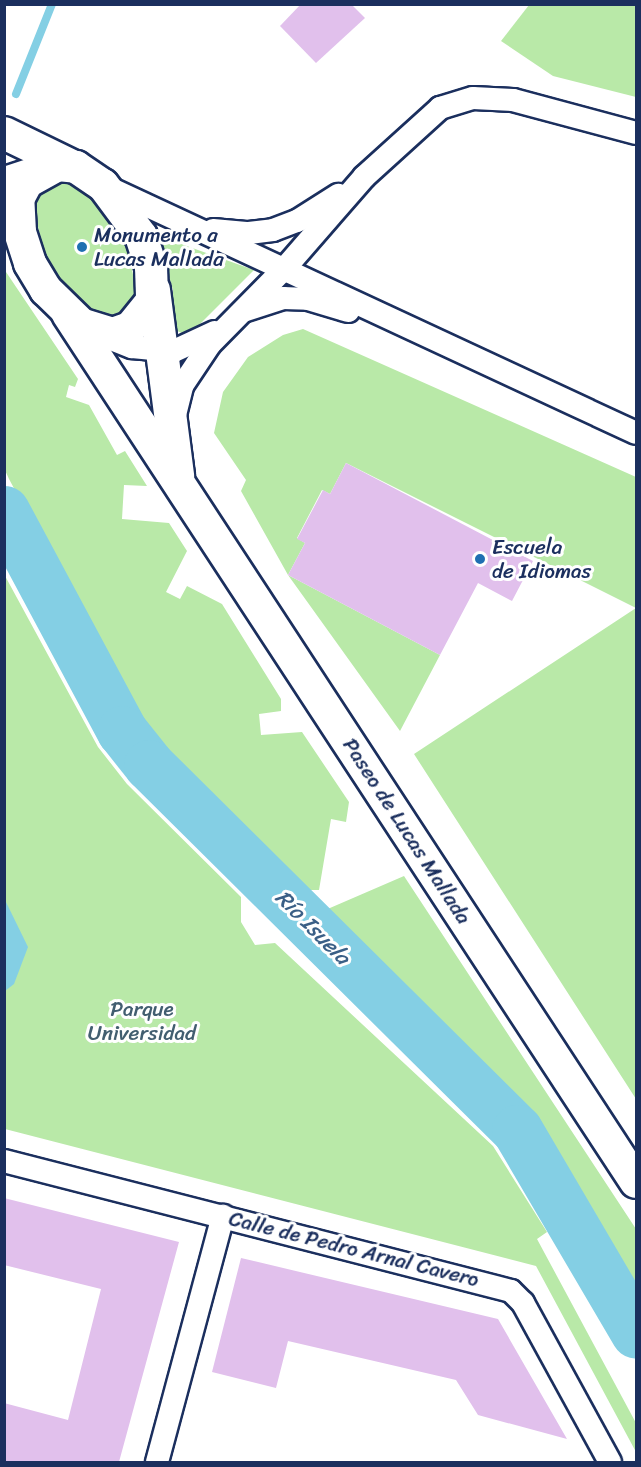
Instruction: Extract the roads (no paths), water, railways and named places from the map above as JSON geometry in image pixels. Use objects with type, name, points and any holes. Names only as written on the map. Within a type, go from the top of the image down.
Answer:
[{"type":"main road","points":[[4,133],[103,185],[141,236],[153,284],[144,316],[130,328],[95,332],[68,314],[46,290],[16,234],[4,198]]},
{"type":"main road","points":[[16,234],[18,199],[27,182],[67,166]]},
{"type":"main road","name":"Paseo de Lucas Mallada","points":[[153,284],[174,434],[178,480]]},
{"type":"main road","name":"Paseo de Lucas Mallada","points":[[68,314],[636,1182]]},
{"type":"street","points":[[174,434],[182,386],[194,364],[236,315],[285,268],[364,177],[440,108],[473,98],[513,99],[636,133]]},
{"type":"street","points":[[4,178],[39,166],[67,166]]},
{"type":"street","points":[[171,219],[215,230],[273,230],[297,221],[364,177]]},
{"type":"street","points":[[103,185],[171,219],[285,268],[414,333],[636,433]]},
{"type":"street","points":[[95,332],[132,347],[162,351],[199,342],[236,315],[263,302],[308,298],[414,333]]},
{"type":"street","name":"Calle de Pedro Arnal Cavero","points":[[4,1161],[511,1291],[523,1303],[610,1462]]},
{"type":"street","points":[[157,1462],[223,1216]]},
{"type":"water","points":[[4,898],[28,947],[14,984],[5,991]]},
{"type":"waterway","points":[[16,94],[52,4]]},
{"type":"waterway","name":"Río Isuela","points":[[4,511],[122,731],[149,765],[517,1130],[636,1333]]},
{"type":"place","name":"Monumento a Lucas Mallada","points":[[82,247]]},
{"type":"place","name":"Escuela de Idiomas","points":[[480,559]]},
{"type":"park label","name":"Parque Universidad","points":[[142,1021]]}]
